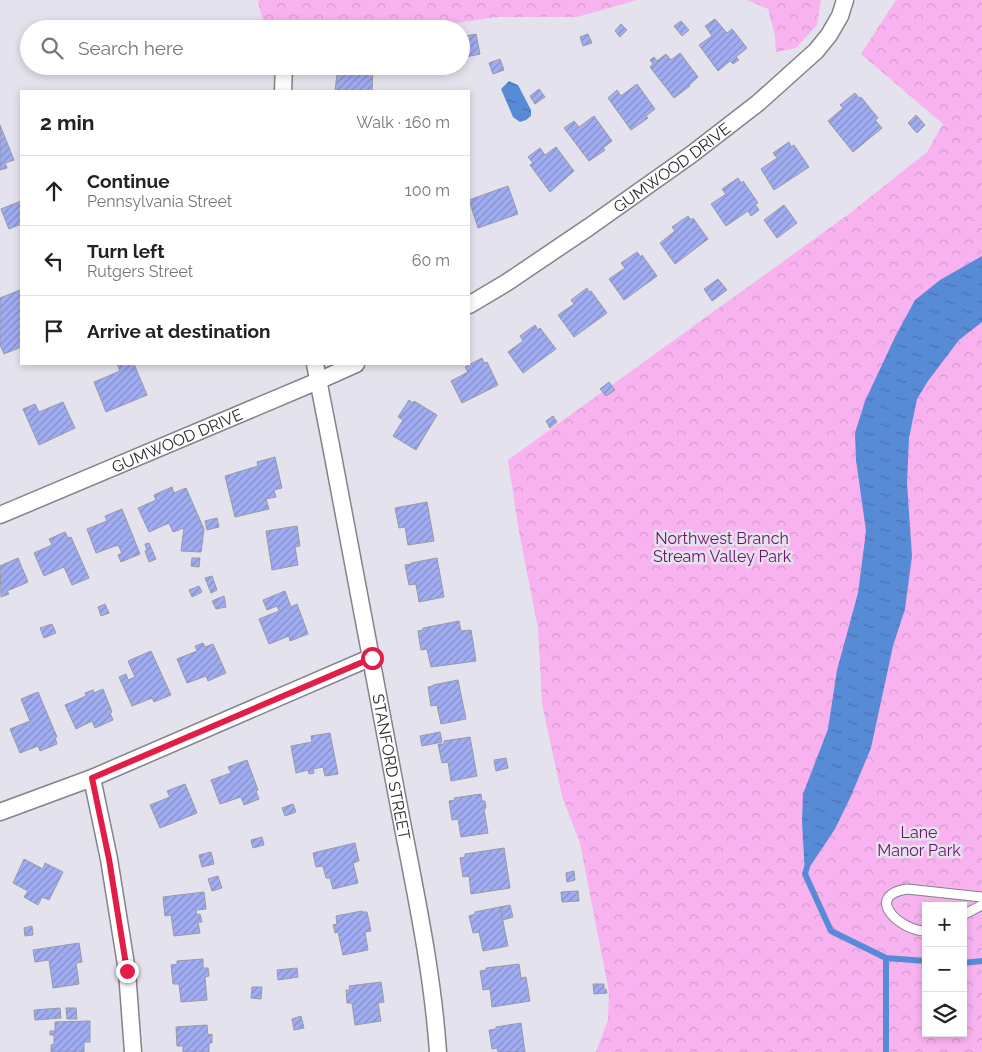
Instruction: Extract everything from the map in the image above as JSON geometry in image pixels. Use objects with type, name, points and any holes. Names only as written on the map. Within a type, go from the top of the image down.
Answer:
[{"type":"street","name":"GUMWOOD DRIVE","points":[[470,304],[506,283],[589,227],[692,154],[758,103],[816,50],[829,35],[845,0]]},
{"type":"street","points":[[283,90],[284,75]]},
{"type":"street","name":"STANFORD STREET","points":[[315,365],[427,956],[438,1052]]},
{"type":"street","name":"GUMWOOD DRIVE","points":[[1,512],[354,365]]},
{"type":"street","points":[[0,812],[92,778],[372,658]]},
{"type":"street","points":[[92,778],[109,859],[127,971],[133,1052]]},
{"type":"lane","points":[[922,930],[909,928],[892,916],[887,909],[886,902],[890,895],[896,891],[907,890],[982,897]]},
{"type":"lane","points":[[967,913],[982,906]]},
{"type":"green space","points":[[259,0],[637,0],[577,17],[497,17],[470,21],[263,20]]},
{"type":"green space","points":[[747,0],[821,0],[817,25],[796,48],[776,52],[775,36],[768,9]]},
{"type":"green space","name":"Northwest Branch Stream Valley Park","points":[[896,0],[982,0],[982,1052],[596,1052],[608,1020],[609,992],[580,843],[562,796],[542,704],[538,628],[519,532],[508,460],[849,214],[927,152],[943,124],[861,54]]},
{"type":"water","points":[[509,81],[518,85],[531,110],[531,116],[526,120],[520,122],[513,117],[501,89]]},
{"type":"water","points":[[982,256],[982,322],[959,340],[917,399],[909,438],[907,483],[912,556],[905,609],[893,646],[871,748],[835,829],[805,874],[802,822],[803,794],[828,729],[837,670],[858,593],[866,531],[856,460],[855,433],[865,401],[895,337],[915,300],[940,280]]},
{"type":"building","points":[[715,19],[727,33],[732,29],[747,48],[736,57],[739,60],[733,64],[730,61],[718,71],[699,45],[712,36],[705,26]]},
{"type":"building","points":[[681,21],[689,30],[682,36],[674,26]]},
{"type":"building","points":[[621,24],[627,30],[620,37],[615,31]]},
{"type":"building","points":[[476,34],[480,54],[470,56],[470,35]]},
{"type":"building","points":[[588,34],[592,43],[583,46],[580,37]]},
{"type":"building","points":[[680,53],[698,77],[690,86],[674,98],[650,67],[653,64],[650,60],[654,57],[657,61],[666,54],[671,60]]},
{"type":"building","points":[[500,59],[504,70],[493,74],[489,63]]},
{"type":"building","points":[[337,75],[373,75],[372,90],[335,90]]},
{"type":"building","points":[[637,84],[655,109],[646,116],[648,118],[631,130],[608,98],[617,90],[621,96]]},
{"type":"building","points":[[539,89],[545,97],[535,104],[530,96]]},
{"type":"building","points":[[855,93],[859,98],[861,97],[878,118],[875,120],[882,128],[853,152],[828,121],[843,108],[840,105]]},
{"type":"building","points":[[916,115],[925,125],[917,133],[908,123]]},
{"type":"building","points":[[594,116],[612,141],[603,148],[605,150],[589,161],[564,128],[574,121],[579,127]]},
{"type":"building","points":[[0,125],[14,160],[5,163],[7,168],[0,170]]},
{"type":"building","points":[[789,142],[791,147],[794,145],[809,167],[774,190],[761,169],[777,158],[773,153]]},
{"type":"building","points":[[556,147],[574,171],[550,192],[530,165],[533,163],[528,157],[540,148],[545,155]]},
{"type":"building","points":[[738,178],[741,183],[743,181],[758,203],[755,204],[759,210],[751,216],[748,211],[726,226],[711,204],[726,194],[722,189]]},
{"type":"building","points":[[508,186],[518,214],[478,228],[470,200]]},
{"type":"building","points":[[20,201],[20,224],[9,229],[1,209]]},
{"type":"building","points":[[784,205],[797,223],[777,238],[764,220]]},
{"type":"building","points":[[688,216],[691,220],[693,218],[708,239],[675,264],[660,243],[675,231],[672,227]]},
{"type":"building","points":[[637,252],[641,257],[642,255],[657,276],[624,300],[609,279],[625,268],[621,263]]},
{"type":"building","points":[[718,279],[727,290],[712,301],[704,289]]},
{"type":"building","points":[[587,288],[607,313],[574,337],[558,315],[574,304],[571,300]]},
{"type":"building","points":[[20,290],[20,347],[4,354],[0,345],[0,298]]},
{"type":"building","points":[[535,325],[538,330],[540,328],[556,349],[523,373],[508,352],[523,341],[520,336]]},
{"type":"building","points":[[482,358],[484,363],[487,362],[498,385],[462,403],[451,381],[468,372],[465,367]]},
{"type":"building","points":[[117,365],[134,365],[147,395],[106,412],[94,382],[120,371]]},
{"type":"building","points":[[609,382],[615,390],[606,396],[600,389]]},
{"type":"building","points":[[409,400],[437,415],[416,450],[393,436],[403,420],[398,417]]},
{"type":"building","points":[[63,402],[75,428],[39,445],[23,409],[35,404],[39,412]]},
{"type":"building","points":[[553,416],[557,422],[550,428],[546,421]]},
{"type":"building","points":[[275,457],[282,488],[274,490],[276,497],[266,499],[269,509],[235,517],[225,476],[258,466],[257,462]]},
{"type":"building","points":[[172,487],[174,493],[186,488],[204,529],[201,552],[181,551],[184,528],[173,532],[169,523],[149,532],[138,508],[156,500],[154,495]]},
{"type":"building","points":[[427,502],[434,541],[408,545],[405,527],[399,528],[395,508]]},
{"type":"building","points":[[122,509],[140,554],[121,562],[118,555],[122,553],[118,545],[96,553],[87,529],[107,521],[105,516]]},
{"type":"building","points":[[217,518],[219,527],[207,530],[205,521]]},
{"type":"building","points":[[297,526],[300,546],[295,547],[298,565],[272,570],[266,531]]},
{"type":"building","points":[[65,532],[68,538],[71,537],[89,578],[72,585],[64,567],[44,576],[34,553],[52,545],[49,539]]},
{"type":"building","points":[[149,543],[156,559],[149,562],[145,551],[147,551],[145,544]]},
{"type":"building","points":[[18,558],[28,582],[7,591],[9,594],[1,597],[0,566]]},
{"type":"building","points":[[192,558],[200,558],[199,567],[191,566]]},
{"type":"building","points":[[437,558],[444,597],[419,602],[416,584],[409,585],[405,565]]},
{"type":"building","points":[[212,576],[217,590],[211,593],[205,578]]},
{"type":"building","points":[[199,586],[202,592],[192,597],[189,590]]},
{"type":"building","points":[[285,591],[291,607],[297,604],[308,634],[290,641],[289,636],[269,644],[259,619],[279,611],[277,606],[267,610],[263,600]]},
{"type":"building","points":[[224,596],[226,607],[216,609],[212,601]]},
{"type":"building","points":[[105,604],[109,613],[101,616],[98,607]]},
{"type":"building","points":[[459,621],[461,631],[471,630],[476,661],[431,667],[427,649],[421,650],[418,631],[423,630],[423,628]]},
{"type":"building","points":[[52,624],[56,633],[44,638],[40,628]]},
{"type":"building","points":[[203,643],[205,647],[213,644],[226,673],[208,681],[206,676],[187,683],[177,659],[197,651],[195,646]]},
{"type":"building","points":[[151,651],[171,695],[154,702],[152,698],[132,706],[119,677],[126,674],[128,680],[135,677],[128,661]]},
{"type":"building","points":[[458,680],[466,719],[441,724],[437,705],[431,706],[428,687]]},
{"type":"building","points":[[103,689],[112,712],[110,713],[113,720],[95,728],[92,721],[76,729],[65,705],[86,696],[85,693],[93,690],[94,693]]},
{"type":"building","points":[[38,692],[57,737],[55,738],[57,744],[40,751],[38,746],[20,753],[10,729],[30,721],[21,699]]},
{"type":"building","points":[[440,732],[442,742],[422,746],[420,736]]},
{"type":"building","points":[[330,733],[338,774],[325,776],[323,767],[313,769],[314,773],[309,774],[308,770],[296,773],[291,746],[312,742],[311,736]]},
{"type":"building","points":[[470,737],[477,776],[451,781],[448,762],[442,763],[438,744],[444,744],[444,741]]},
{"type":"building","points":[[506,758],[508,768],[496,771],[494,760]]},
{"type":"building","points":[[247,760],[258,790],[256,791],[259,799],[244,805],[241,797],[220,804],[211,780],[231,773],[228,767]]},
{"type":"building","points":[[185,784],[197,813],[160,828],[150,805],[170,797],[167,791]]},
{"type":"building","points":[[481,794],[482,801],[485,801],[486,808],[484,809],[488,833],[461,837],[458,819],[452,820],[449,801],[455,800],[454,798]]},
{"type":"building","points":[[293,804],[296,812],[285,816],[282,808]]},
{"type":"building","points":[[262,837],[264,845],[253,848],[251,840]]},
{"type":"building","points":[[355,843],[359,861],[353,863],[358,883],[333,889],[330,878],[326,878],[323,866],[316,867],[313,853]]},
{"type":"building","points":[[504,848],[510,888],[471,894],[469,876],[463,877],[460,858],[465,857],[465,854]]},
{"type":"building","points":[[211,852],[214,864],[202,867],[199,855]]},
{"type":"building","points":[[24,859],[43,869],[45,863],[63,872],[49,900],[42,897],[38,905],[24,897],[28,891],[13,883]]},
{"type":"building","points":[[574,871],[575,880],[567,882],[566,873]]},
{"type":"building","points":[[218,876],[222,888],[212,891],[208,879]]},
{"type":"building","points":[[578,891],[579,901],[562,902],[561,892]]},
{"type":"building","points":[[204,892],[206,909],[196,910],[197,915],[200,914],[202,922],[198,922],[200,933],[174,936],[171,915],[165,916],[163,897]]},
{"type":"building","points":[[510,905],[513,917],[503,920],[500,907]]},
{"type":"building","points":[[500,907],[508,946],[483,951],[479,932],[473,933],[469,916],[475,914],[475,912]]},
{"type":"building","points":[[362,911],[367,912],[371,931],[365,932],[368,950],[343,955],[338,932],[335,933],[333,925],[337,924],[336,916]]},
{"type":"building","points":[[32,926],[33,935],[25,936],[24,928]]},
{"type":"building","points":[[79,943],[82,962],[76,963],[79,984],[53,988],[49,960],[35,962],[33,950]]},
{"type":"building","points":[[203,959],[203,968],[208,968],[209,976],[205,977],[207,1000],[181,1002],[179,984],[173,984],[171,965],[177,964],[177,961]]},
{"type":"building","points":[[519,964],[521,978],[526,977],[530,1001],[492,1007],[490,989],[483,990],[480,971],[486,970],[486,968]]},
{"type":"building","points":[[297,968],[298,977],[278,980],[277,970]]},
{"type":"building","points":[[381,982],[384,1002],[378,1003],[381,1021],[355,1025],[352,1003],[347,1003],[346,990],[350,990],[349,986]]},
{"type":"building","points":[[593,984],[604,984],[604,990],[606,989],[607,993],[594,994]]},
{"type":"building","points":[[252,987],[262,987],[261,999],[251,998]]},
{"type":"building","points":[[60,1008],[61,1018],[35,1020],[34,1010]]},
{"type":"building","points":[[66,1008],[76,1008],[77,1019],[67,1019]]},
{"type":"building","points":[[301,1016],[304,1028],[294,1030],[292,1019]]},
{"type":"building","points":[[90,1021],[90,1042],[84,1042],[84,1052],[51,1052],[51,1045],[54,1044],[54,1035],[50,1035],[50,1031],[55,1031],[55,1022]]},
{"type":"building","points":[[521,1023],[525,1052],[498,1052],[497,1048],[492,1049],[489,1030]]},
{"type":"building","points":[[207,1025],[208,1035],[212,1034],[209,1052],[183,1052],[183,1046],[177,1046],[176,1027]]},
{"type":"waterway","points":[[807,867],[805,874],[831,931],[886,958],[922,961]]},
{"type":"waterway","points":[[886,958],[886,1052]]},
{"type":"waterway","points":[[967,963],[982,961]]},
{"type":"route","points":[[127,971],[109,859],[92,778],[372,658]]},
{"type":"park label","name":"Lane Manor Park","points":[[919,841]]}]
